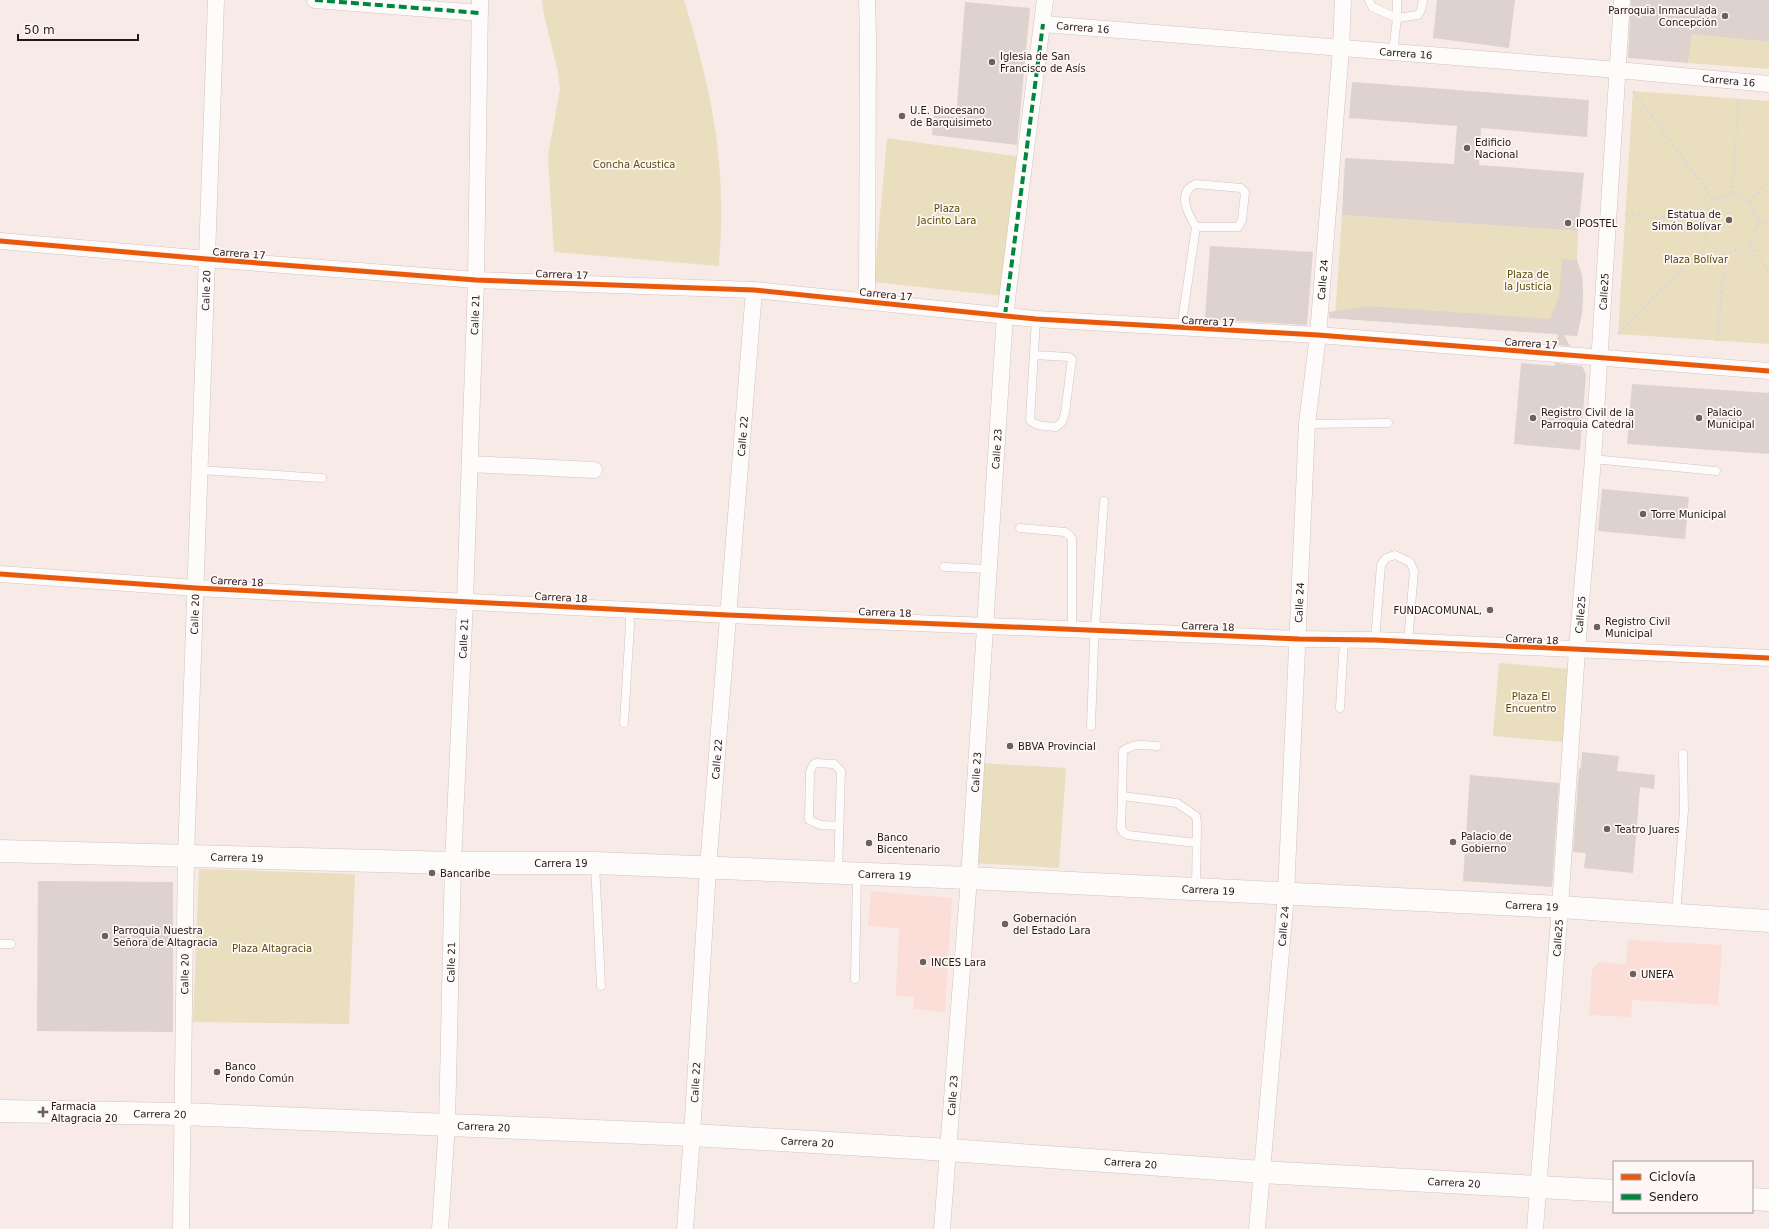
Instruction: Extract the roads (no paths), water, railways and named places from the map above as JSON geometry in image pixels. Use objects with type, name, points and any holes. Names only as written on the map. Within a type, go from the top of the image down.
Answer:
[{"type":"street","name":"Calle 20","points":[[181,1229],[186,856],[216,0]]},
{"type":"street","points":[[315,0],[480,7]]},
{"type":"street","points":[[866,302],[867,0]]},
{"type":"street","name":"Calle 23","points":[[942,1229],[969,878],[984,625],[1005,316],[1045,0]]},
{"type":"street","name":"Calle 24","points":[[1258,1229],[1286,894],[1307,424],[1318,336],[1341,49],[1343,0]]},
{"type":"street","name":"Calle25","points":[[1535,1229],[1560,907],[1576,650],[1593,459],[1622,0]]},
{"type":"street","name":"Calle 21","points":[[440,1229],[447,1124],[453,864],[470,464],[476,280],[480,7]]},
{"type":"street","name":"Carrera 16","points":[[1043,24],[1618,70],[1769,84]]},
{"type":"street","name":"Carrera 17","points":[[0,241],[476,280],[754,290],[1036,319],[1318,336],[1769,371]]},
{"type":"street","name":"Calle 22","points":[[685,1229],[708,868],[754,290]]},
{"type":"street","points":[[470,464],[594,470]]},
{"type":"street","name":"Carrera 18","points":[[0,574],[196,588],[728,615],[1072,628],[1298,639],[1376,640],[1769,658]]},
{"type":"street","name":"Carrera 19","points":[[0,851],[453,864],[594,863],[969,878],[1560,907],[1769,921]]},
{"type":"street","name":"Carrera 20","points":[[0,1111],[183,1114],[692,1135],[949,1150],[1262,1172],[1613,1191]]},
{"type":"street","points":[[1753,1199],[1769,1200]]},
{"type":"lane","points":[[1369,0],[1372,7],[1397,18],[1418,15],[1421,10],[1422,0]]},
{"type":"lane","points":[[1392,53],[1397,18],[1397,0]]},
{"type":"lane","points":[[1181,328],[1196,227],[1188,214],[1185,203],[1187,191],[1190,187],[1196,184],[1241,188],[1245,192],[1242,220],[1238,227],[1196,227]]},
{"type":"lane","points":[[1034,355],[1069,357],[1072,359],[1065,413],[1062,422],[1056,427],[1041,426],[1032,423],[1030,420],[1036,319]]},
{"type":"lane","points":[[1307,424],[1388,423]]},
{"type":"lane","points":[[1593,459],[1716,471]]},
{"type":"lane","points":[[200,470],[322,478]]},
{"type":"lane","points":[[1091,726],[1095,630],[1104,501]]},
{"type":"lane","points":[[1020,528],[1065,532],[1070,535],[1072,539],[1072,628]]},
{"type":"lane","points":[[1376,640],[1381,565],[1386,558],[1395,555],[1410,562],[1414,571],[1408,642]]},
{"type":"lane","points":[[944,567],[988,569]]},
{"type":"lane","points":[[624,723],[630,624],[629,609]]},
{"type":"lane","points":[[1340,708],[1344,640]]},
{"type":"lane","points":[[1157,746],[1137,745],[1129,747],[1123,751],[1121,828],[1123,832],[1128,835],[1196,843]]},
{"type":"lane","points":[[1676,915],[1684,810],[1683,754]]},
{"type":"lane","points":[[839,826],[821,825],[809,820],[810,772],[813,765],[816,763],[834,764],[841,771],[839,826],[847,874],[855,979]]},
{"type":"lane","points":[[1122,796],[1177,803],[1196,816],[1196,890]]},
{"type":"lane","points":[[594,863],[601,986]]},
{"type":"lane","points":[[0,944],[11,944]]},
{"type":"place","name":"Parroquia Inmaculada Concepción","points":[[1725,16]]},
{"type":"place","name":"Iglesia de San Francisco de Asís","points":[[992,62]]},
{"type":"place","name":"U.E. Diocesano de Barquisimeto","points":[[902,116]]},
{"type":"place","name":"Edificio Nacional","points":[[1467,148]]},
{"type":"place","name":"Estatua de Simón Bolívar","points":[[1729,220]]},
{"type":"place","name":"IPOSTEL","points":[[1568,223]]},
{"type":"place","name":"Registro Civil de la Parroquia Catedral","points":[[1533,418]]},
{"type":"place","name":"Palacio Municipal","points":[[1699,418]]},
{"type":"place","name":"Torre Municipal","points":[[1643,514]]},
{"type":"place","name":"FUNDACOMUNAL,","points":[[1490,610]]},
{"type":"place","name":"Registro Civil Municipal","points":[[1597,627]]},
{"type":"place","name":"BBVA Provincial","points":[[1010,746]]},
{"type":"place","name":"Teatro Juares","points":[[1607,829]]},
{"type":"place","name":"Palacio de Gobierno","points":[[1453,842]]},
{"type":"place","name":"Banco Bicentenario","points":[[869,843]]},
{"type":"place","name":"Bancaribe","points":[[432,873]]},
{"type":"place","name":"Gobernación del Estado Lara","points":[[1005,924]]},
{"type":"place","name":"Parroquia Nuestra Señora de Altagracia","points":[[105,936]]},
{"type":"place","name":"INCES Lara","points":[[923,962]]},
{"type":"place","name":"UNEFA","points":[[1633,974]]},
{"type":"place","name":"Banco Fondo Común","points":[[217,1072]]},
{"type":"place","name":"Farmacia Altagracia 20","points":[[43,1112]]},
{"type":"park label","name":"Concha Acustica","points":[[634,164]]},
{"type":"park label","name":"Plaza Jacinto Lara","points":[[947,214]]},
{"type":"park label","name":"Plaza Bolívar","points":[[1696,259]]},
{"type":"park label","name":"Plaza de la Justicia","points":[[1528,280]]},
{"type":"park label","name":"Plaza El Encuentro","points":[[1531,702]]},
{"type":"park label","name":"Plaza Altagracia","points":[[272,948]]}]
